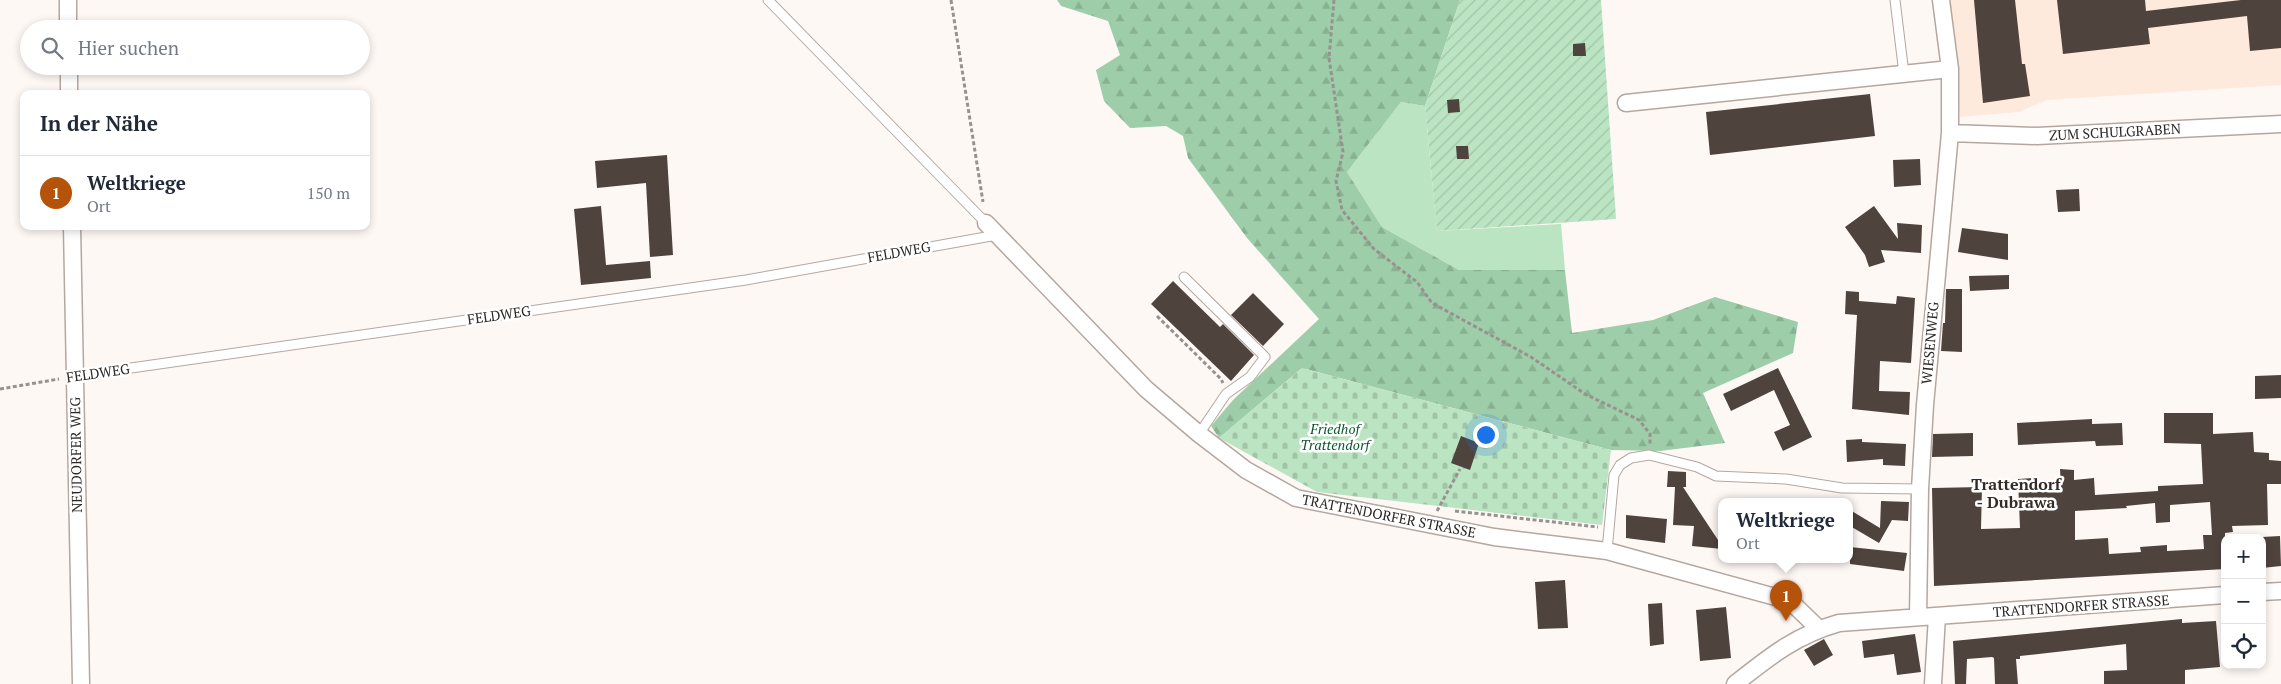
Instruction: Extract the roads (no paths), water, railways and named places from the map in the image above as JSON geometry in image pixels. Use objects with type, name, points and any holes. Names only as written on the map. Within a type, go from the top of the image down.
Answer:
[{"type":"street","points":[[68,0],[68,20]]},
{"type":"street","name":"WIESENWEG","points":[[1918,617],[1920,489],[1925,405],[1950,133],[1950,69],[1941,0]]},
{"type":"street","points":[[1626,103],[1950,69]]},
{"type":"street","points":[[69,75],[69,90]]},
{"type":"street","name":"ZUM SCHULGRABEN","points":[[1950,133],[2037,136],[2281,124]]},
{"type":"street","name":"TRATTENDORFER STRASSE","points":[[992,229],[1146,389],[1199,434],[1246,470],[1296,498],[1494,537],[1607,551],[1790,600],[1818,629]]},
{"type":"street","name":"NEUDORFER WEG","points":[[72,230],[81,684]]},
{"type":"street","points":[[2266,592],[2281,591]]},
{"type":"street","name":"TRATTENDORFER STRASSE","points":[[1735,684],[1795,640],[1818,629],[1838,624],[2221,595]]},
{"type":"street","points":[[1933,684],[1937,616]]},
{"type":"lane","points":[[768,0],[992,229]]},
{"type":"lane","points":[[1895,0],[1904,74]]},
{"type":"lane","name":"FELDWEG","points":[[75,376],[746,280],[992,229]]},
{"type":"lane","points":[[1184,277],[1265,357],[1250,377],[1226,394],[1199,434]]},
{"type":"lane","points":[[1607,551],[1614,475],[1620,466],[1631,458],[1649,455],[1697,467],[1716,476],[1786,479],[1842,488],[1920,489]]},
{"type":"place","name":"Weltkriege","points":[[1786,621]]},
{"type":"district","name":"Trattendorf - Dubrawa","points":[[2016,493]]},
{"type":"park label","name":"Friedhof Trattendorf","points":[[1335,438]]}]
